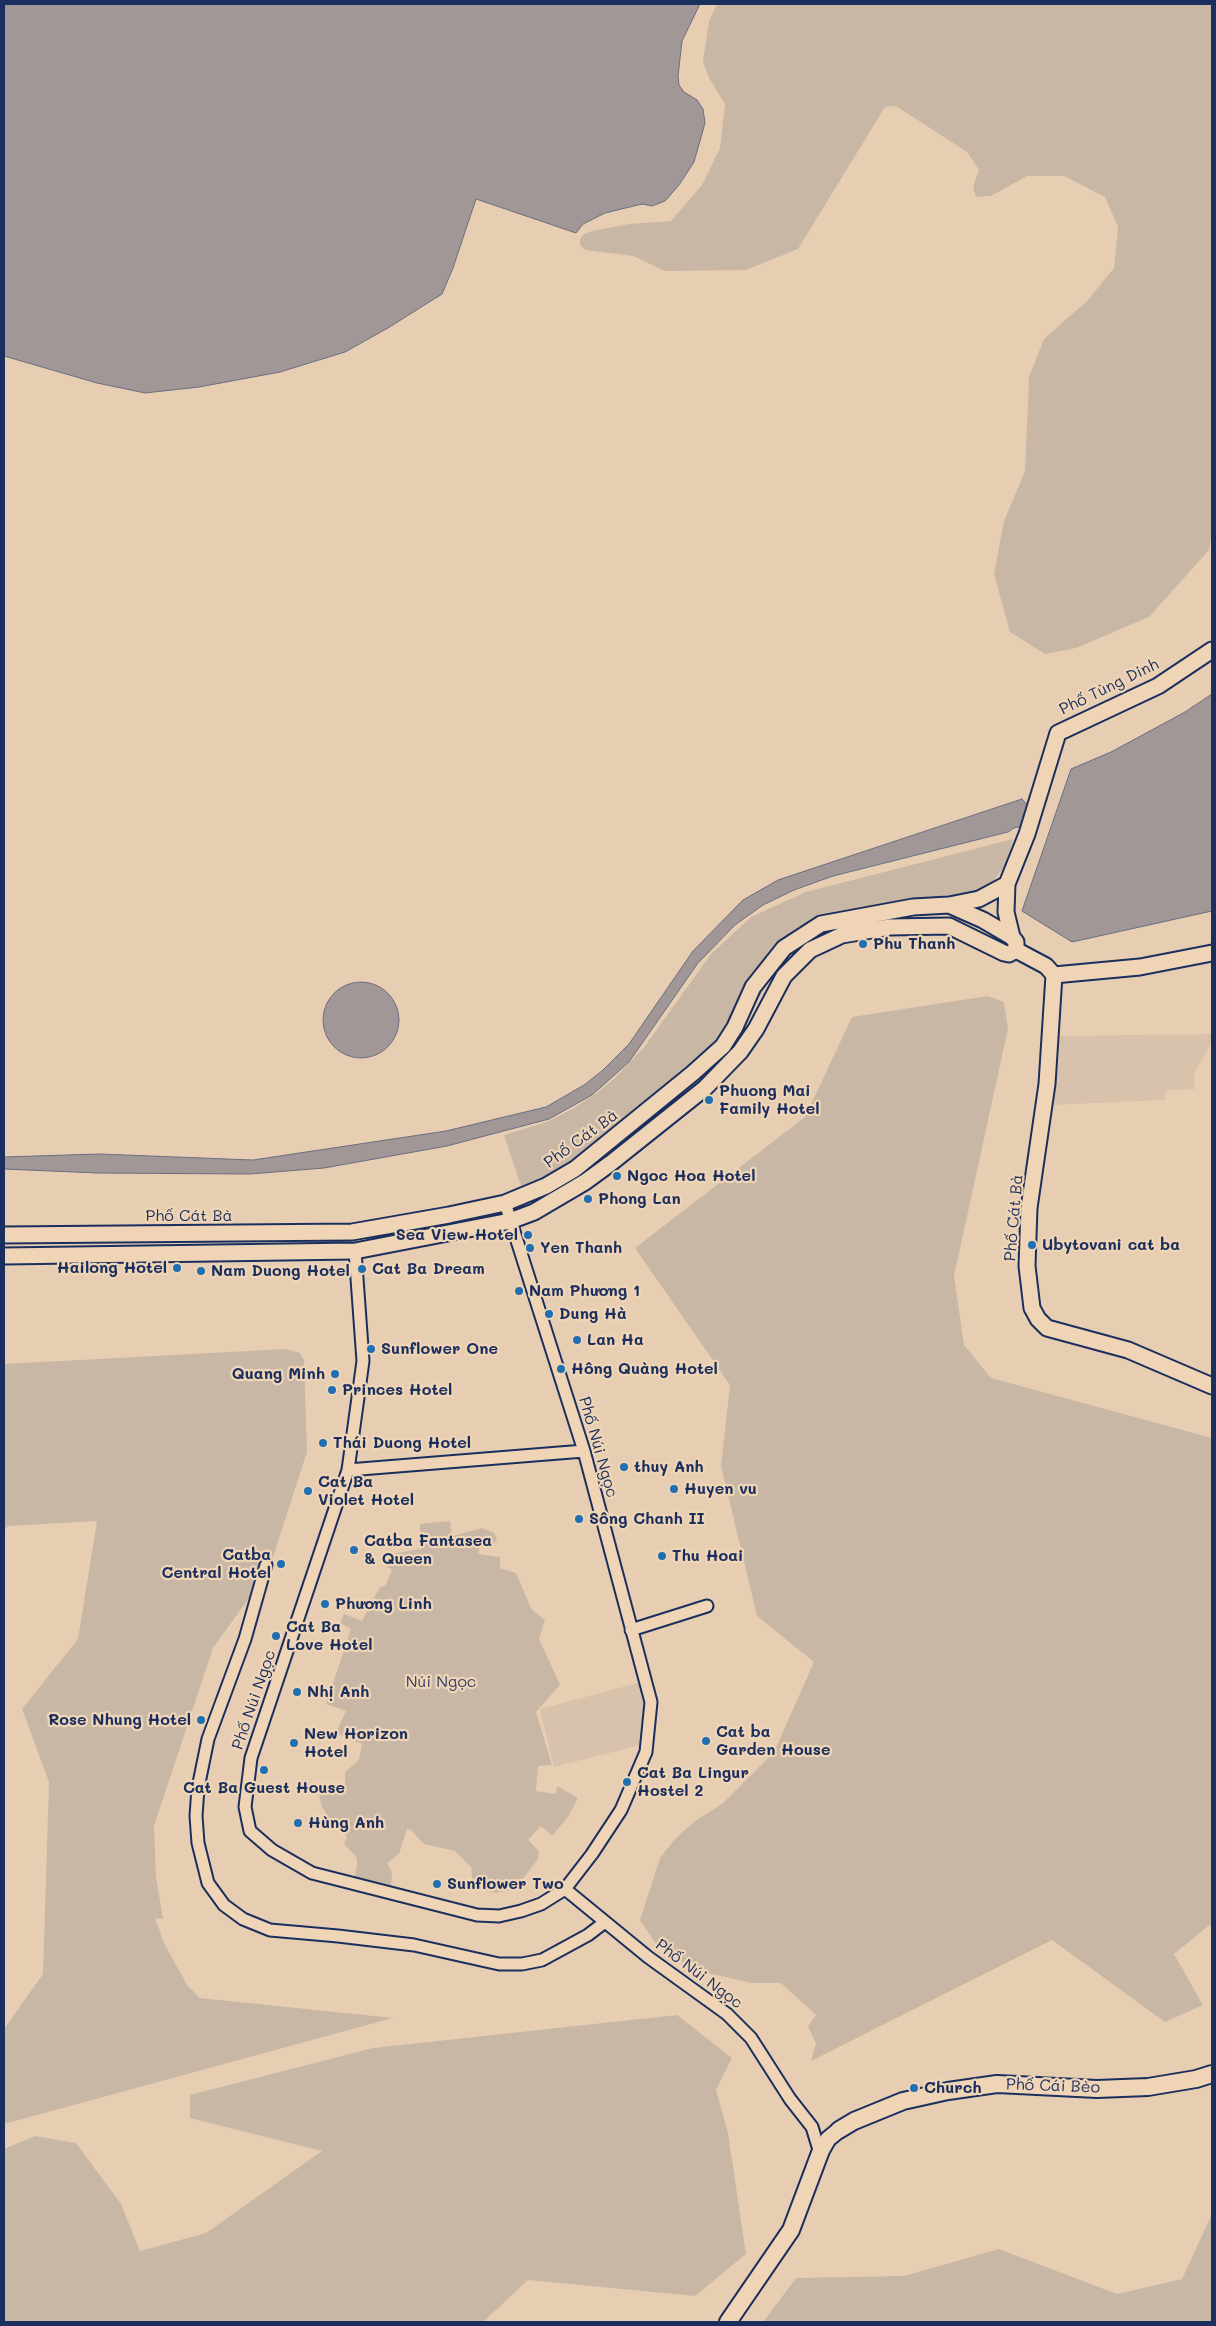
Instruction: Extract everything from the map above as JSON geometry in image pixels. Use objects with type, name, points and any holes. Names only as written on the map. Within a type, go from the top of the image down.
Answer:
[{"type":"main road","name":"Phố Tùng Dinh","points":[[1014,943],[1006,912],[1007,884],[1038,803],[1058,733],[1158,686],[1212,650]]},
{"type":"main road","points":[[949,926],[949,905],[979,898],[1007,884]]},
{"type":"main road","name":"Phố Cát Bà","points":[[4,1235],[352,1232],[449,1216],[505,1203],[546,1186],[575,1169],[678,1086],[723,1046],[735,1027],[753,987],[784,948],[801,935],[821,924],[913,907],[949,905],[983,920],[1046,966],[1054,975],[1047,1084],[1029,1208],[1027,1266],[1032,1308],[1038,1320],[1048,1328],[1128,1350],[1212,1386]]},
{"type":"main road","name":"Phố Cát Bà","points":[[4,1256],[355,1251],[510,1221],[534,1212],[585,1182],[689,1100],[740,1052],[756,1029],[784,976],[810,950],[828,940],[890,928],[949,926],[1004,953],[1009,954],[1014,943]]},
{"type":"main road","points":[[801,935],[810,950]]},
{"type":"main road","points":[[1054,975],[1140,967],[1212,953]]},
{"type":"main road","points":[[678,1086],[689,1100]]},
{"type":"main road","points":[[352,1232],[355,1251]]},
{"type":"main road","points":[[133,1253],[134,1234]]},
{"type":"main road","name":"Phố Cái Bèo","points":[[728,2322],[791,2230],[820,2153],[828,2139],[854,2120],[903,2101],[948,2091],[996,2084],[1097,2088],[1148,2087],[1196,2079],[1212,2074]]},
{"type":"street","name":"Phố Núi Ngọc","points":[[355,1251],[363,1361],[348,1470],[251,1758],[245,1807],[250,1831],[272,1850],[312,1874],[477,1915],[499,1916],[521,1911],[541,1904],[565,1889],[592,1854],[621,1810],[646,1752],[651,1702],[584,1451],[505,1203]]},
{"type":"street","points":[[348,1470],[584,1451]]},
{"type":"street","points":[[266,1565],[245,1639],[208,1739],[198,1788],[196,1816],[198,1843],[208,1883],[224,1905],[243,1919],[270,1930],[414,1945],[499,1964],[522,1964],[542,1960],[588,1935],[605,1922]]},
{"type":"street","points":[[631,1630],[707,1606]]},
{"type":"street","name":"Phố Núi Ngọc","points":[[565,1889],[648,1957],[733,2020],[751,2038],[790,2099],[812,2127]]},
{"type":"street","points":[[820,2153],[812,2127],[839,2130]]},
{"type":"shaded area","points":[[4,4],[700,4],[682,41],[678,76],[679,85],[684,92],[697,100],[703,109],[705,123],[694,162],[679,185],[665,201],[652,206],[642,204],[605,213],[583,224],[576,233],[476,199],[453,268],[442,294],[388,328],[345,352],[280,372],[199,387],[145,393],[97,383],[4,356]]},
{"type":"shaded area","points":[[1212,694],[1212,911],[1072,942],[1022,911],[1071,769],[1111,752],[1185,712]]},
{"type":"shaded area","points":[[1022,799],[1029,807],[1022,826],[1008,832],[833,876],[794,890],[763,905],[735,925],[698,963],[629,1062],[592,1095],[549,1119],[447,1146],[324,1168],[250,1174],[97,1173],[4,1169],[4,1157],[99,1154],[253,1160],[446,1131],[546,1107],[584,1085],[603,1070],[629,1044],[693,951],[743,900],[778,880]]},
{"type":"shaded area","points":[[361,982],[376,985],[388,993],[396,1005],[399,1020],[396,1035],[388,1047],[376,1055],[361,1058],[346,1055],[334,1047],[326,1035],[323,1020],[326,1005],[334,993],[346,985]]},
{"type":"shaded area","points":[[1212,1034],[1212,1042],[1194,1073],[1195,1089],[1166,1090],[1165,1100],[1050,1105],[1056,1036]]},
{"type":"shaded area","points":[[638,1683],[644,1703],[641,1745],[554,1767],[540,1709]]},
{"type":"green space","points":[[717,4],[1212,4],[1212,532],[1209,550],[1149,617],[1076,648],[1045,654],[1010,632],[994,574],[1004,521],[1025,471],[1029,377],[1044,339],[1087,301],[1114,268],[1118,227],[1105,197],[1064,176],[1027,176],[991,196],[976,197],[973,187],[979,170],[967,152],[896,106],[885,107],[798,249],[746,270],[665,271],[633,256],[585,250],[580,245],[580,239],[584,234],[592,231],[629,224],[671,221],[702,185],[720,148],[725,104],[709,78],[703,62],[709,21]]},
{"type":"green space","points":[[1013,839],[1006,865],[994,880],[978,892],[975,908],[848,921],[829,926],[805,925],[794,952],[778,970],[754,1004],[742,1033],[728,1053],[631,1138],[595,1166],[567,1186],[526,1201],[504,1135],[547,1122],[574,1108],[597,1093],[617,1076],[645,1046],[711,954],[751,917],[806,892]]},
{"type":"green space","points":[[988,996],[1004,1002],[1008,1029],[954,1276],[964,1345],[991,1378],[1212,1438],[1212,1923],[1174,1954],[1203,2005],[1165,2022],[1052,1940],[811,2061],[816,2044],[808,2026],[816,2015],[781,1983],[752,1983],[694,1970],[656,1944],[640,1920],[660,1858],[675,1839],[695,1821],[722,1804],[774,1752],[814,1662],[757,1616],[721,1466],[730,1385],[635,1248],[805,1117],[852,1017]]},
{"type":"green space","points":[[286,1349],[300,1353],[304,1360],[307,1452],[268,1572],[213,1648],[154,1826],[156,1877],[163,1919],[155,1918],[164,1943],[187,1985],[200,1998],[393,2018],[4,2124],[4,2029],[43,1974],[49,1782],[22,1709],[78,1639],[97,1521],[8,1526],[4,1530],[4,1364]]},
{"type":"green space","name":"Núi Ngọc","points":[[450,1521],[452,1536],[482,1528],[494,1533],[497,1539],[493,1545],[480,1546],[478,1554],[500,1557],[500,1568],[516,1573],[532,1610],[545,1620],[539,1639],[560,1685],[536,1712],[552,1765],[538,1766],[536,1791],[556,1794],[557,1786],[578,1798],[568,1817],[552,1836],[541,1826],[528,1840],[539,1851],[538,1859],[515,1889],[496,1893],[480,1889],[472,1878],[471,1867],[455,1851],[424,1844],[411,1830],[407,1829],[399,1854],[387,1863],[392,1872],[391,1887],[381,1888],[354,1880],[357,1858],[344,1844],[347,1837],[330,1820],[322,1807],[319,1795],[321,1784],[345,1785],[345,1772],[359,1760],[362,1744],[336,1733],[346,1711],[326,1704],[351,1629],[340,1623],[344,1614],[362,1621],[380,1587],[385,1586],[392,1570],[386,1566],[390,1554],[421,1549],[420,1524]]},
{"type":"green space","points":[[677,2015],[732,2058],[716,2090],[728,2133],[746,2254],[695,2296],[528,2280],[483,2322],[4,2322],[4,2149],[35,2136],[76,2143],[121,2204],[140,2251],[206,2233],[322,2151],[190,2118],[190,2095],[373,2048]]},
{"type":"green space","points":[[1212,2214],[1212,2322],[763,2322],[796,2278],[904,2276],[999,2249],[1117,2294],[1182,2279]]},
{"type":"place","name":"Phu Thanh","points":[[863,944]]},
{"type":"place","name":"Phuong Mai Family Hotel","points":[[709,1100]]},
{"type":"place","name":"Ngoc Hoa Hotel","points":[[617,1176]]},
{"type":"place","name":"Phong Lan","points":[[588,1199]]},
{"type":"place","name":"Sea View Hotel","points":[[528,1235]]},
{"type":"place","name":"Ubytovani cat ba","points":[[1032,1245]]},
{"type":"place","name":"Yen Thanh","points":[[530,1248]]},
{"type":"place","name":"Hailong Hotel","points":[[177,1268]]},
{"type":"place","name":"Cat Ba Dream","points":[[362,1269]]},
{"type":"place","name":"Nam Duong Hotel","points":[[201,1271]]},
{"type":"place","name":"Nam Phương 1","points":[[519,1291]]},
{"type":"place","name":"Dung Hà","points":[[549,1314]]},
{"type":"place","name":"Lan Ha","points":[[577,1340]]},
{"type":"place","name":"Sunflower One","points":[[371,1349]]},
{"type":"place","name":"Hông Quàng Hotel","points":[[561,1369]]},
{"type":"place","name":"Quang Minh","points":[[335,1374]]},
{"type":"place","name":"Princes Hotel","points":[[332,1390]]},
{"type":"place","name":"Thái Duong Hotel","points":[[323,1443]]},
{"type":"place","name":"thuy Anh","points":[[624,1467]]},
{"type":"place","name":"Huyen vu","points":[[674,1489]]},
{"type":"place","name":"Cat Ba Violet Hotel","points":[[308,1491]]},
{"type":"place","name":"Sông Chanh II","points":[[579,1519]]},
{"type":"place","name":"Catba Fantasea & Queen","points":[[354,1550]]},
{"type":"place","name":"Thu Hoai","points":[[662,1556]]},
{"type":"place","name":"Catba Central Hotel","points":[[281,1564]]},
{"type":"place","name":"Phương Linh","points":[[325,1604]]},
{"type":"place","name":"Cat Ba Love Hotel","points":[[276,1636]]},
{"type":"place","name":"Nhị Anh","points":[[297,1692]]},
{"type":"place","name":"Rose Nhung Hotel","points":[[201,1720]]},
{"type":"place","name":"Cat ba Garden House","points":[[706,1741]]},
{"type":"place","name":"New Horizon Hotel","points":[[294,1743]]},
{"type":"place","name":"Cat Ba Guest House","points":[[264,1770]]},
{"type":"place","name":"Cat Ba Lingur Hostel 2","points":[[627,1782]]},
{"type":"place","name":"Hùng Anh","points":[[298,1823]]},
{"type":"place","name":"Sunflower Two","points":[[437,1884]]},
{"type":"place","name":"Church","points":[[914,2088]]}]
